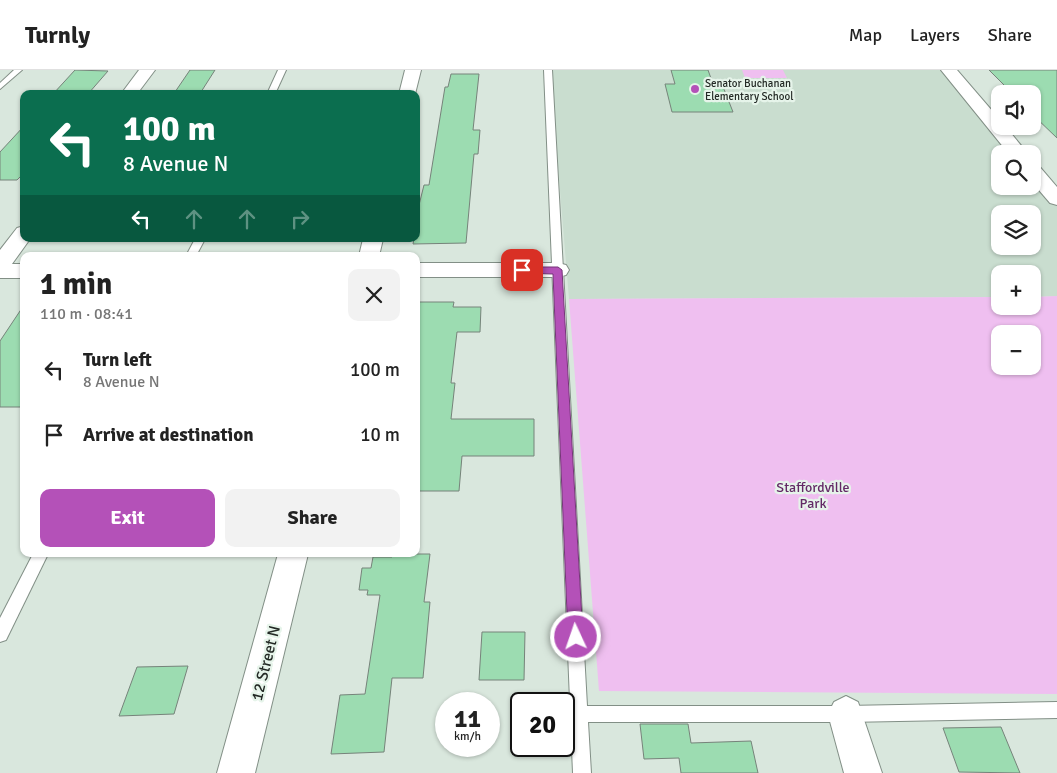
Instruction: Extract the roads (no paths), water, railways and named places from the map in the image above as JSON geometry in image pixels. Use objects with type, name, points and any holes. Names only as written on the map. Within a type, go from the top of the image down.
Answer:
[{"type":"street","points":[[132,90],[147,70]]},
{"type":"street","points":[[408,90],[413,70]]},
{"type":"street","points":[[949,70],[1012,145]]},
{"type":"street","points":[[1041,180],[1057,199]]},
{"type":"street","points":[[0,265],[20,239]]},
{"type":"street","points":[[420,270],[558,270]]},
{"type":"street","points":[[0,271],[20,271]]},
{"type":"street","name":"12 Street N","points":[[236,773],[292,557]]},
{"type":"street","points":[[846,714],[863,773]]},
{"type":"lane","points":[[0,87],[18,70]]},
{"type":"lane","points":[[273,90],[282,70]]},
{"type":"lane","points":[[548,70],[582,773]]},
{"type":"lane","points":[[0,634],[39,557]]},
{"type":"lane","points":[[579,714],[846,714],[1057,710]]},
{"type":"place","name":"Senator Buchanan Elementary School","points":[[695,89]]},
{"type":"park label","name":"Staffordville Park","points":[[813,496]]}]
